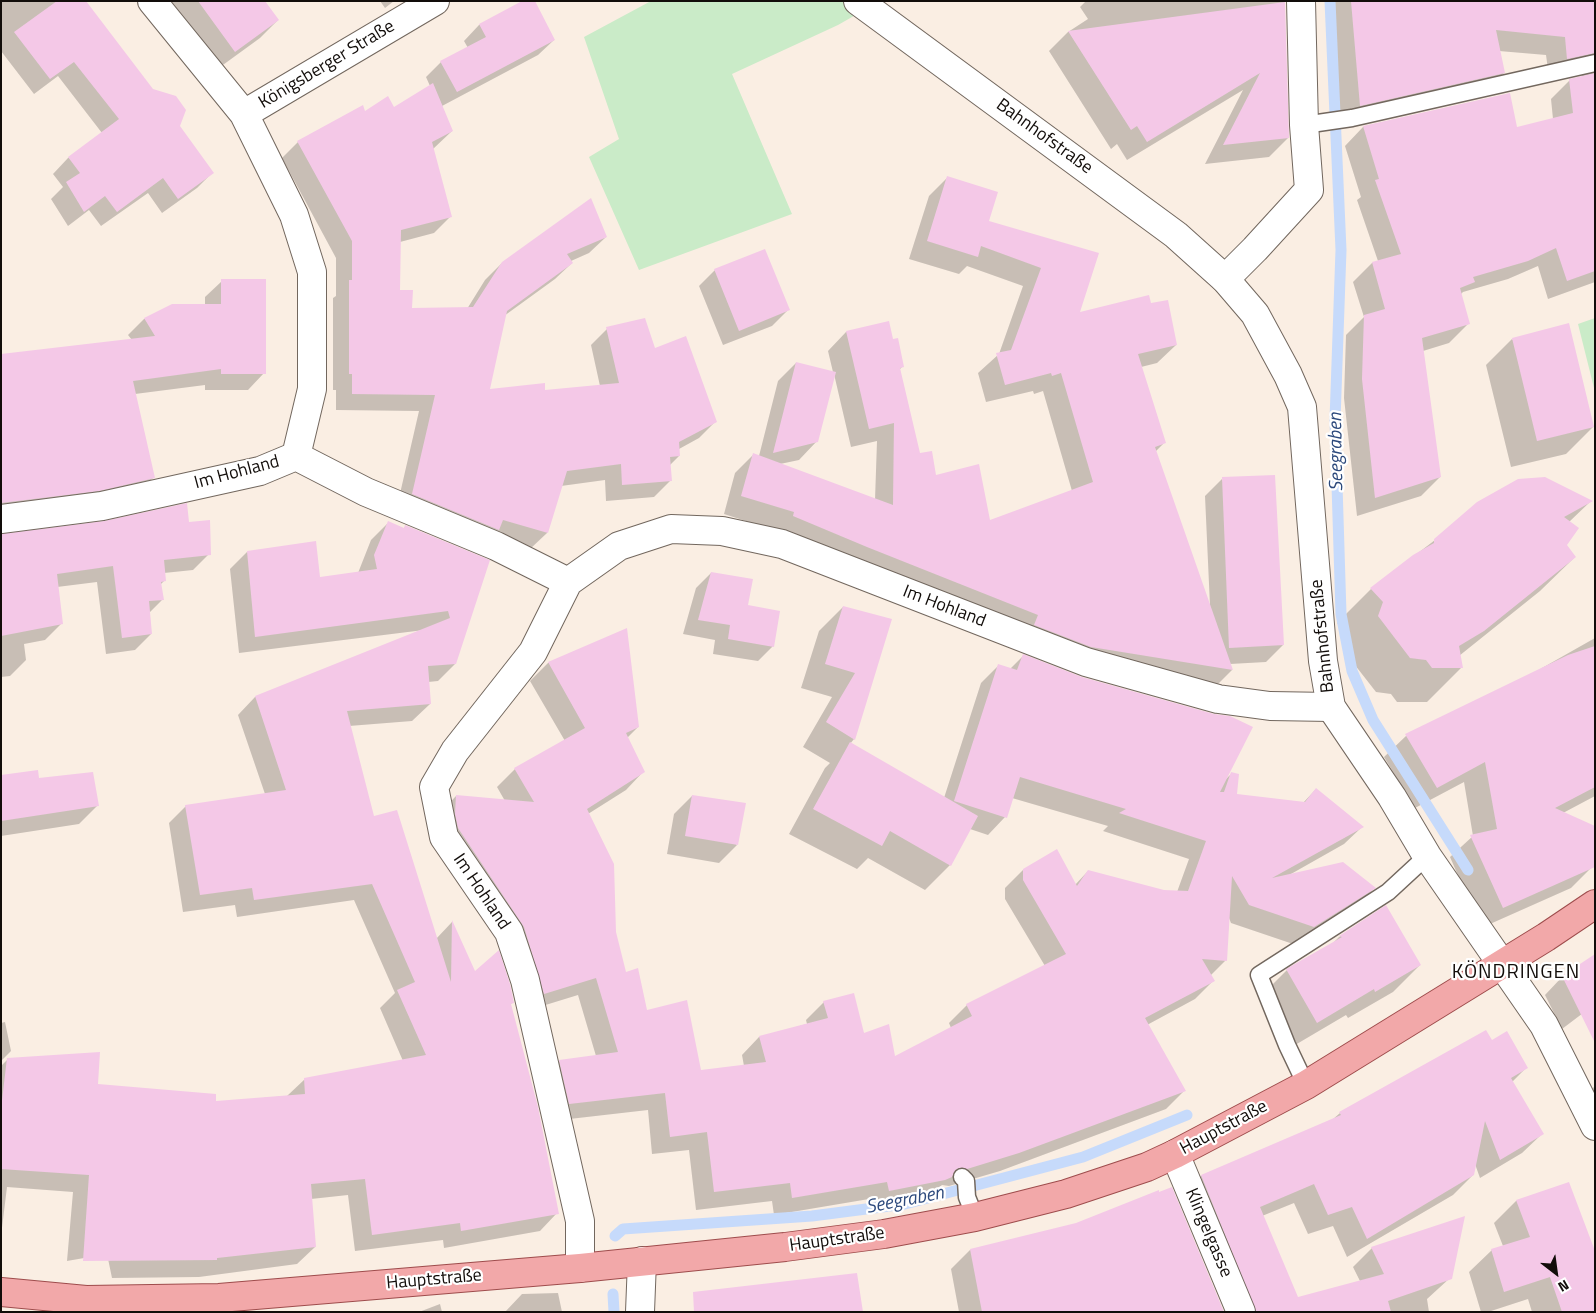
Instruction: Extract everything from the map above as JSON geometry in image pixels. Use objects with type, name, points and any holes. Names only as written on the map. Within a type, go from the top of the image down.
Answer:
[{"type":"main road","name":"Hauptstraße","points":[[1,1292],[86,1300],[221,1305],[785,1248],[874,1236],[967,1193],[1066,1194],[1147,1167],[1306,1085],[1502,965],[1595,904]]},
{"type":"street","name":"Königsberger Straße","points":[[152,1],[244,114],[294,215],[312,272],[312,389],[296,456]]},
{"type":"street","name":"Königsberger Straße","points":[[244,114],[435,1]]},
{"type":"street","name":"Bahnhofstraße","points":[[858,1],[1176,235],[1225,278],[1256,314],[1288,375],[1302,407],[1324,661],[1331,708],[1392,797],[1427,856],[1544,1026],[1595,1126]]},
{"type":"street","points":[[1225,278],[1255,249],[1309,190],[1314,124],[1301,1]]},
{"type":"street","name":"Im Hohland","points":[[1,519],[102,506],[260,471],[296,456],[366,492],[496,546],[568,582]]},
{"type":"street","name":"Im Hohland","points":[[580,1268],[580,1221],[525,980],[509,932],[444,837],[434,787],[455,751],[532,652],[568,582],[619,546],[671,529],[722,531],[782,544],[1086,662],[1218,699],[1270,706],[1331,708]]},
{"type":"street","name":"Klingelgasse","points":[[1175,1154],[1241,1312]]},
{"type":"street","points":[[640,1312],[642,1261]]},
{"type":"lane","points":[[1314,124],[1595,63]]},
{"type":"lane","points":[[1306,1085],[1287,1045],[1259,975],[1388,892],[1427,856]]},
{"type":"green space","points":[[651,1],[880,1],[838,25],[732,74],[792,214],[639,270],[589,157],[619,139],[584,37]]},
{"type":"green space","points":[[1595,318],[1595,392],[1578,324]]},
{"type":"building","points":[[57,1],[86,1],[153,89],[176,96],[186,110],[180,126],[214,173],[178,199],[163,178],[117,212],[105,196],[84,212],[66,182],[80,173],[68,157],[119,119],[74,62],[50,79],[14,32]]},
{"type":"building","points":[[198,1],[265,1],[279,20],[235,52]]},
{"type":"building","points":[[522,1],[535,1],[555,40],[457,92],[440,61],[486,37],[479,24]]},
{"type":"building","points":[[1351,1],[1595,1],[1595,53],[1567,59],[1565,37],[1496,30],[1505,73],[1360,106]]},
{"type":"building","points":[[1285,2],[1289,138],[1223,145],[1260,73],[1147,142],[1137,126],[1131,130],[1068,31]]},
{"type":"building","points":[[1595,73],[1595,271],[1567,281],[1556,248],[1528,261],[1473,277],[1475,282],[1460,288],[1470,324],[1422,338],[1441,477],[1375,498],[1362,379],[1364,315],[1385,309],[1372,262],[1401,254],[1375,180],[1379,179],[1363,126],[1510,93],[1517,127],[1573,113],[1569,79]]},
{"type":"building","points":[[433,83],[453,131],[432,142],[452,217],[401,230],[400,290],[413,290],[412,308],[473,307],[502,262],[591,198],[607,237],[567,254],[573,263],[507,311],[490,389],[545,383],[545,390],[619,383],[606,327],[645,318],[655,348],[686,336],[717,422],[679,442],[680,456],[670,457],[672,481],[622,485],[621,464],[567,471],[548,533],[503,520],[499,530],[412,494],[435,395],[352,394],[352,374],[349,374],[349,280],[352,280],[352,241],[297,141],[363,105],[365,111],[388,96],[394,107]]},
{"type":"building","points":[[947,176],[998,192],[989,221],[1099,253],[1080,312],[1149,295],[1151,303],[1168,300],[1177,345],[1138,354],[1166,443],[1155,447],[1233,670],[1091,647],[1034,625],[1038,615],[793,516],[794,512],[741,496],[753,453],[893,505],[894,423],[869,429],[846,331],[889,321],[893,339],[898,338],[904,367],[900,368],[920,453],[932,451],[936,475],[979,464],[990,520],[1093,482],[1061,373],[1052,376],[1051,373],[1005,385],[996,353],[1011,350],[1041,268],[981,246],[978,257],[927,241]]},
{"type":"building","points":[[765,249],[790,310],[739,331],[714,269]]},
{"type":"building","points":[[221,279],[266,279],[266,374],[221,374],[221,369],[133,381],[155,478],[99,491],[1,503],[1,354],[155,336],[144,318],[172,304],[221,304]]},
{"type":"building","points":[[1569,323],[1594,427],[1537,441],[1512,338]]},
{"type":"building","points":[[796,362],[836,372],[818,442],[773,453]]},
{"type":"building","points":[[1275,475],[1284,645],[1229,648],[1222,477]]},
{"type":"building","points":[[1545,477],[1593,501],[1564,517],[1579,528],[1567,545],[1576,557],[1484,631],[1459,646],[1463,668],[1432,668],[1426,660],[1410,658],[1378,616],[1383,602],[1370,588],[1413,555],[1434,543],[1434,539],[1477,502],[1518,479]]},
{"type":"building","points":[[187,503],[189,522],[210,520],[211,555],[164,560],[166,581],[161,582],[164,600],[149,601],[152,634],[122,638],[113,566],[57,574],[63,624],[1,636],[1,534],[104,521]]},
{"type":"building","points":[[388,521],[404,528],[405,525],[490,560],[456,664],[428,666],[431,704],[347,711],[374,816],[397,810],[451,982],[452,920],[475,971],[499,950],[510,984],[514,1003],[511,1004],[538,1107],[559,1214],[461,1231],[460,1223],[372,1235],[365,1179],[311,1184],[316,1247],[217,1258],[217,1260],[83,1261],[89,1175],[1,1169],[1,1109],[7,1058],[100,1052],[98,1084],[216,1094],[216,1101],[305,1094],[304,1078],[426,1055],[397,990],[415,982],[372,884],[254,900],[252,888],[200,895],[185,805],[286,790],[255,696],[450,618],[448,611],[255,637],[247,551],[316,541],[320,577],[377,569],[374,555]]},
{"type":"building","points":[[711,572],[753,579],[748,605],[780,611],[774,647],[728,639],[730,625],[698,620]]},
{"type":"building","points":[[843,606],[892,619],[855,740],[826,722],[855,673],[825,664]]},
{"type":"building","points":[[627,628],[639,727],[626,733],[645,772],[587,809],[614,864],[616,932],[626,972],[638,968],[647,1010],[687,1000],[701,1070],[766,1062],[759,1036],[828,1018],[823,1001],[854,993],[864,1033],[889,1024],[895,1056],[972,1016],[966,1004],[1066,954],[1023,880],[1023,869],[1057,849],[1077,886],[1088,870],[1164,890],[1188,891],[1206,841],[1119,813],[1126,809],[1020,777],[1007,818],[954,801],[998,664],[1017,670],[1023,654],[1082,677],[1214,714],[1230,716],[1253,727],[1220,792],[1224,792],[1231,772],[1239,774],[1237,794],[1305,802],[1316,788],[1364,827],[1272,878],[1343,862],[1376,888],[1314,927],[1249,905],[1232,876],[1227,961],[1202,959],[1215,981],[1145,1018],[1186,1091],[1019,1153],[967,1169],[959,1168],[955,1170],[952,1177],[945,1180],[889,1191],[887,1182],[792,1198],[790,1183],[714,1192],[707,1132],[670,1137],[665,1093],[569,1104],[559,1060],[618,1052],[596,978],[544,994],[524,927],[458,828],[455,814],[456,795],[534,802],[514,768],[585,728],[548,662]]},
{"type":"building","points":[[1595,646],[1595,787],[1555,808],[1595,826],[1595,867],[1503,908],[1470,835],[1497,829],[1485,762],[1437,788],[1405,734],[1568,655]]},
{"type":"building","points":[[850,742],[978,816],[951,866],[890,831],[882,846],[813,809]]},
{"type":"building","points":[[38,770],[39,778],[93,772],[99,806],[1,821],[1,775]]},
{"type":"building","points":[[692,795],[746,803],[738,845],[685,836]]},
{"type":"building","points":[[1386,905],[1421,965],[1375,992],[1374,989],[1317,1023],[1286,969],[1342,937],[1339,936]]},
{"type":"building","points":[[1595,954],[1595,1043],[1562,976]]},
{"type":"building","points":[[1486,1030],[1492,1040],[1507,1031],[1528,1068],[1511,1078],[1544,1134],[1500,1160],[1485,1121],[1474,1175],[1367,1239],[1352,1207],[1328,1215],[1314,1184],[1260,1207],[1298,1297],[1384,1274],[1371,1247],[1465,1216],[1452,1279],[1388,1301],[1391,1312],[1256,1312],[1201,1175],[1341,1115],[1339,1112]]},
{"type":"building","points":[[1569,1182],[1595,1251],[1595,1312],[1562,1312],[1550,1277],[1504,1292],[1491,1249],[1530,1237],[1516,1200]]},
{"type":"building","points":[[1172,1187],[1224,1312],[982,1312],[970,1249],[1076,1223],[1159,1190],[1159,1192]]},
{"type":"building","points":[[857,1273],[863,1312],[694,1312],[693,1292]]},
{"type":"waterway","name":"Seegraben","points":[[1330,1],[1341,250],[1335,420],[1341,614],[1352,671],[1373,720],[1468,870]]},
{"type":"waterway","name":"Seegraben","points":[[615,1236],[623,1229],[812,1216],[905,1204],[1083,1157],[1187,1115]]},
{"type":"waterway","name":"Seegraben","points":[[613,1294],[614,1312]]},
{"type":"district","name":"KÖNDRINGEN","points":[[1516,973]]}]
